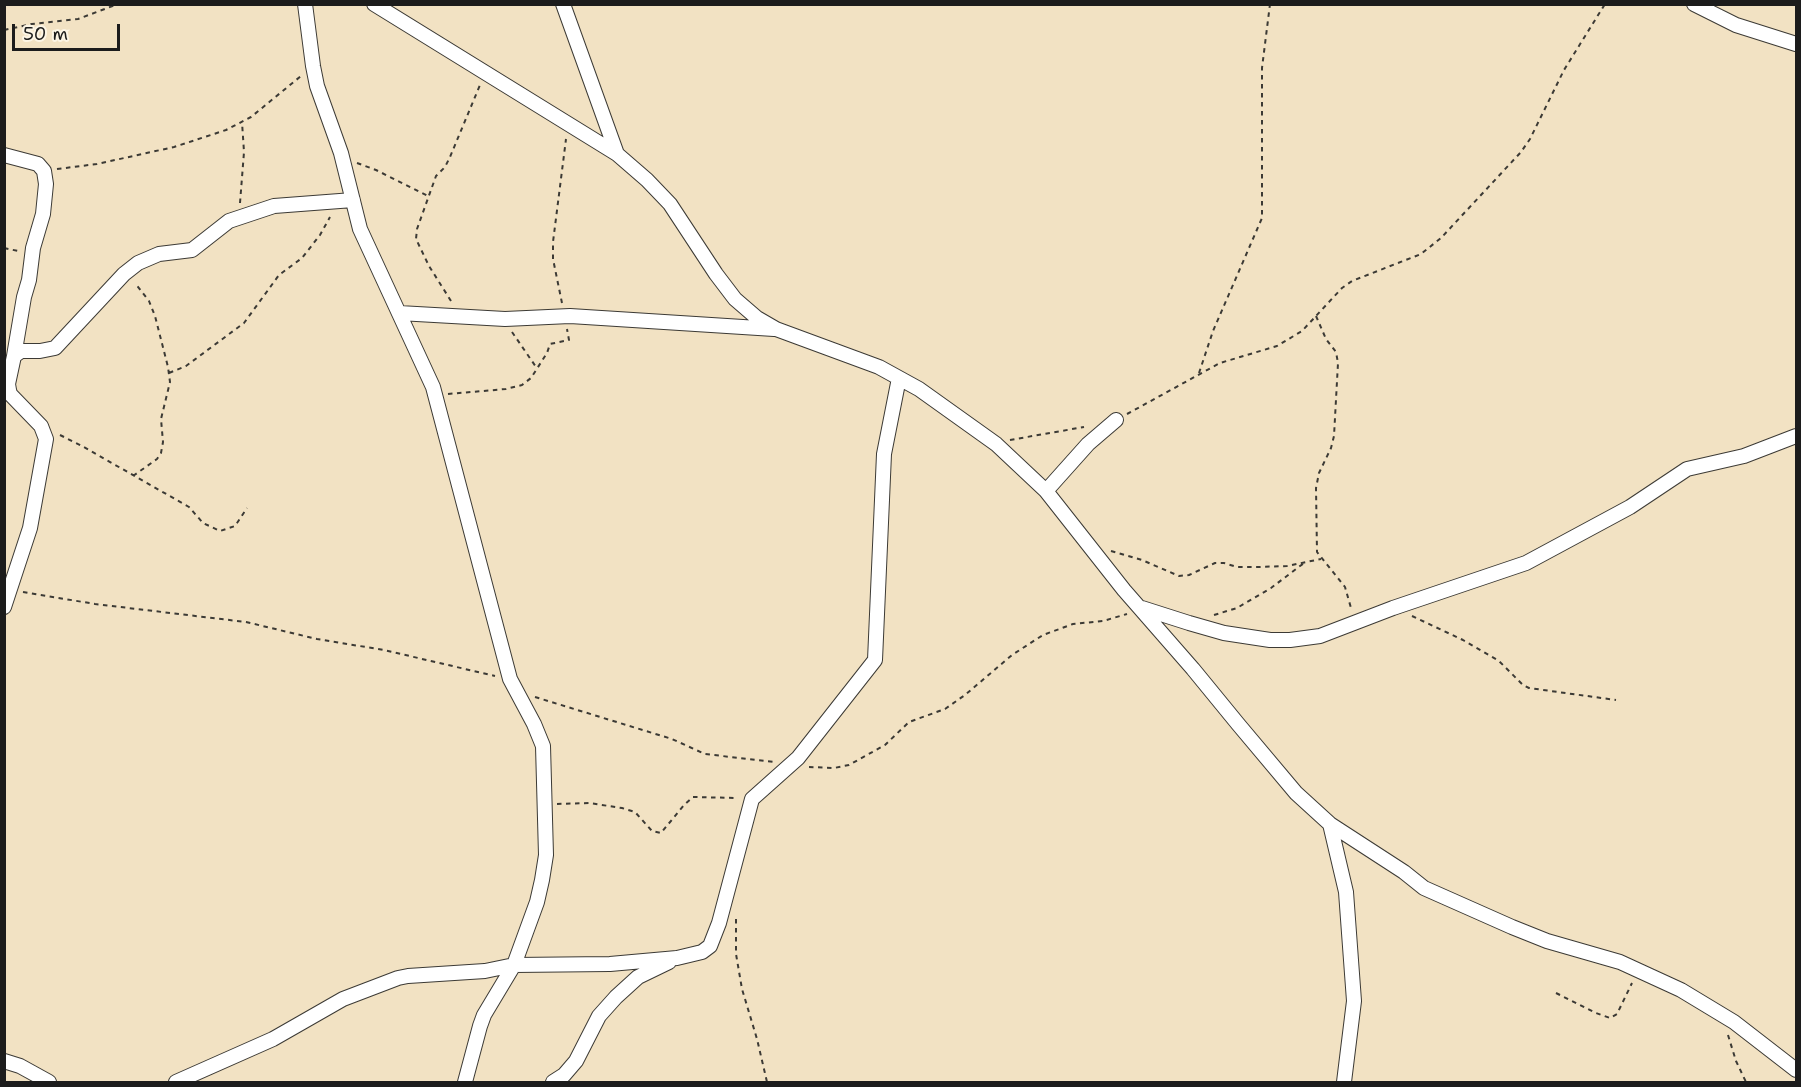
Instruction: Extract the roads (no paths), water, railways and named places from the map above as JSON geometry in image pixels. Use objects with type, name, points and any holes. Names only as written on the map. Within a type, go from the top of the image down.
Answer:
[{"type":"street","points":[[306,4],[312,66],[342,158],[346,201],[436,394],[513,686],[543,746],[546,855],[537,902],[514,965],[484,1016],[465,1083]]},
{"type":"street","points":[[374,4],[617,154],[670,204],[735,299],[757,318],[776,329],[852,356],[900,378],[996,444],[1046,491],[1296,793],[1330,824],[1404,872],[1424,888],[1547,941],[1620,962],[1680,990],[1723,1016],[1797,1070]]},
{"type":"street","points":[[563,4],[617,154]]},
{"type":"street","points":[[1694,4],[1736,25],[1797,44]]},
{"type":"street","points":[[4,155],[33,162],[44,171],[46,184],[43,214],[33,248],[29,280],[8,384],[10,394],[41,426],[46,439],[30,528],[4,607]]},
{"type":"street","points":[[14,356],[21,351],[55,348],[125,272],[138,263],[159,254],[192,250],[229,220],[274,206],[346,201]]},
{"type":"street","points":[[399,313],[505,319],[565,316],[776,329]]},
{"type":"street","points":[[176,1083],[273,1039],[344,999],[374,986],[408,976],[485,971],[514,965],[610,964],[676,958],[696,954],[710,946],[722,913],[752,799],[793,764],[875,660],[884,454],[900,378]]},
{"type":"street","points":[[1046,491],[1088,444],[1116,420]]},
{"type":"street","points":[[1140,607],[1224,633],[1270,640],[1320,636],[1393,608],[1526,563],[1630,507],[1693,466],[1725,462],[1797,436]]},
{"type":"street","points":[[1330,824],[1346,892],[1354,1001],[1344,1083]]},
{"type":"street","points":[[554,1083],[576,1061],[599,1016],[616,997],[638,977],[676,958]]},
{"type":"street","points":[[4,1061],[20,1066],[49,1083]]}]
